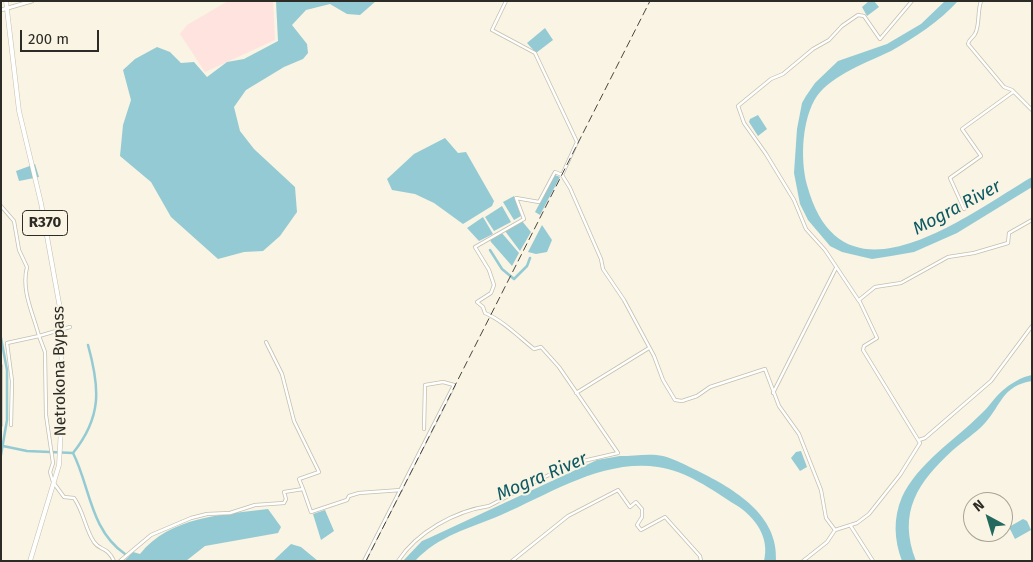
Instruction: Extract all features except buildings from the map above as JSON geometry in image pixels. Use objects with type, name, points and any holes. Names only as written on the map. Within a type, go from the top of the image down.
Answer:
[{"type":"main road","name":"Netrokona Bypass","points":[[6,1],[4,9],[19,111],[41,203],[61,314],[60,458],[54,485],[30,561]]},
{"type":"main road","points":[[4,9],[32,1]]},
{"type":"street","points":[[506,1],[492,30],[535,53],[577,141],[562,175]]},
{"type":"street","points":[[803,561],[827,542],[836,530],[870,514],[900,475],[919,445],[919,440],[863,350],[864,346],[877,338],[859,301],[826,250],[806,229],[794,200],[766,154],[744,123],[738,106],[771,79],[783,74],[813,49],[829,40],[842,26],[858,15],[864,16],[880,39],[912,1]]},
{"type":"street","points":[[981,1],[978,9],[979,21],[975,34],[967,43],[996,79],[1032,110]]},
{"type":"street","points":[[964,209],[950,178],[981,156],[962,129],[1013,92]]},
{"type":"street","points":[[398,561],[417,538],[443,523],[501,501],[570,464],[618,453],[558,367],[541,347],[534,349],[510,332],[503,323],[486,314],[482,305],[477,302],[491,293],[494,285],[489,270],[475,247],[524,219],[516,198],[539,202],[555,172],[562,175],[570,188],[600,257],[603,269],[624,300],[650,348],[663,380],[675,400],[682,401],[697,396],[710,387],[764,368],[779,406],[799,434],[821,490],[826,518],[836,530]]},
{"type":"street","points":[[1,206],[15,224],[19,250],[27,267],[24,276],[28,302],[45,352],[49,447],[50,458],[53,463],[50,472],[54,485],[64,497],[74,498],[80,507],[92,540],[97,546],[106,549],[114,561]]},
{"type":"street","points":[[859,301],[875,287],[901,284],[948,257],[974,253],[1008,243],[1009,233],[1032,220]]},
{"type":"street","points":[[773,393],[836,268]]},
{"type":"street","points":[[919,440],[925,438],[991,381],[1032,326]]},
{"type":"street","points":[[11,425],[12,381],[7,343],[70,327]]},
{"type":"street","points":[[266,342],[282,374],[294,421],[319,472],[299,479],[311,512],[347,500],[349,496],[359,493],[401,490]]},
{"type":"street","points":[[576,393],[650,348]]},
{"type":"street","points":[[1,366],[1,425]]},
{"type":"street","points":[[364,561],[454,385],[443,382],[425,385],[424,429]]},
{"type":"street","points":[[120,561],[151,535],[176,523],[207,514],[230,513],[256,505],[284,503],[286,499],[284,492],[302,489]]},
{"type":"street","points":[[512,561],[568,516],[618,490],[630,507],[636,502],[641,506],[642,517],[637,525],[641,530],[665,517],[700,556],[700,561]]},
{"type":"street","points":[[850,525],[874,561]]},
{"type":"shaded area","points":[[228,1],[273,1],[275,40],[205,72],[180,34],[187,25]]},
{"type":"water","points":[[276,1],[376,1],[360,15],[347,14],[330,4],[306,10],[292,25],[307,44],[308,53],[303,59],[284,67],[246,90],[234,107],[240,131],[254,149],[295,187],[297,212],[280,236],[263,251],[244,252],[218,259],[171,217],[151,182],[120,156],[123,125],[131,100],[123,70],[135,59],[157,47],[170,52],[181,63],[194,62],[207,77],[227,62],[244,59],[278,41]]},
{"type":"water","points":[[869,1],[874,1],[879,7],[867,16],[862,7]]},
{"type":"water","points":[[945,1],[958,1],[935,22],[909,41],[841,75],[824,88],[812,105],[805,127],[803,151],[805,175],[807,185],[824,223],[848,244],[876,249],[908,244],[941,231],[1032,177],[1032,187],[957,233],[914,252],[872,259],[842,252],[830,246],[808,220],[800,204],[794,173],[797,129],[802,103],[815,83],[838,61],[887,44],[921,24]]},
{"type":"water","points":[[545,28],[553,40],[536,53],[527,43]]},
{"type":"water","points":[[758,115],[767,129],[758,136],[749,122],[750,119]]},
{"type":"water","points":[[445,138],[458,153],[466,152],[494,201],[492,206],[463,224],[434,203],[415,194],[392,190],[387,179],[414,154]]},
{"type":"water","points":[[35,164],[39,177],[19,181],[16,171]]},
{"type":"water","points":[[555,175],[560,177],[540,215],[535,212]]},
{"type":"water","points":[[514,196],[521,216],[514,220],[503,202]]},
{"type":"water","points":[[502,206],[511,222],[494,231],[485,217]]},
{"type":"water","points":[[483,217],[493,234],[479,241],[467,228]]},
{"type":"water","points":[[522,221],[531,232],[520,251],[505,231]]},
{"type":"water","points":[[542,225],[552,240],[547,252],[536,254],[528,252]]},
{"type":"water","points":[[501,232],[519,253],[512,266],[490,239]]},
{"type":"water","points":[[1032,375],[1032,381],[1022,383],[1008,391],[985,423],[953,450],[921,486],[914,499],[909,527],[916,561],[902,561],[896,537],[897,513],[902,497],[917,473],[971,424],[1002,391],[1016,381]]},
{"type":"water","points":[[801,451],[807,467],[800,471],[791,458],[796,452]]},
{"type":"water","points":[[653,455],[667,457],[726,486],[752,506],[762,517],[770,530],[775,545],[776,561],[764,561],[765,544],[763,536],[749,515],[736,505],[699,482],[669,469],[637,466],[597,473],[557,488],[501,515],[444,539],[424,552],[415,561],[403,561],[422,541],[597,460],[620,456]]},
{"type":"water","points":[[268,509],[281,527],[278,533],[205,546],[186,561],[124,561],[133,552],[140,554],[152,541],[182,525],[216,516]]},
{"type":"water","points":[[325,510],[334,531],[321,540],[313,514]]},
{"type":"water","points":[[1023,519],[1027,521],[1031,530],[1015,539],[1013,525]]},
{"type":"water","points":[[291,544],[301,547],[318,561],[273,561]]},
{"type":"waterway","points":[[490,250],[502,269],[514,279],[527,266],[530,258]]},
{"type":"waterway","points":[[1,338],[7,370],[7,420],[1,455]]},
{"type":"waterway","points":[[73,453],[89,427],[96,402],[95,375],[88,345]]},
{"type":"waterway","points":[[3,446],[27,451],[73,453],[92,507],[104,533],[125,554]]},
{"type":"railway","points":[[366,561],[650,1]]},
{"type":"water label","name":"Mogra River","points":[[957,208]]},
{"type":"water label","name":"Mogra River","points":[[542,477]]}]
